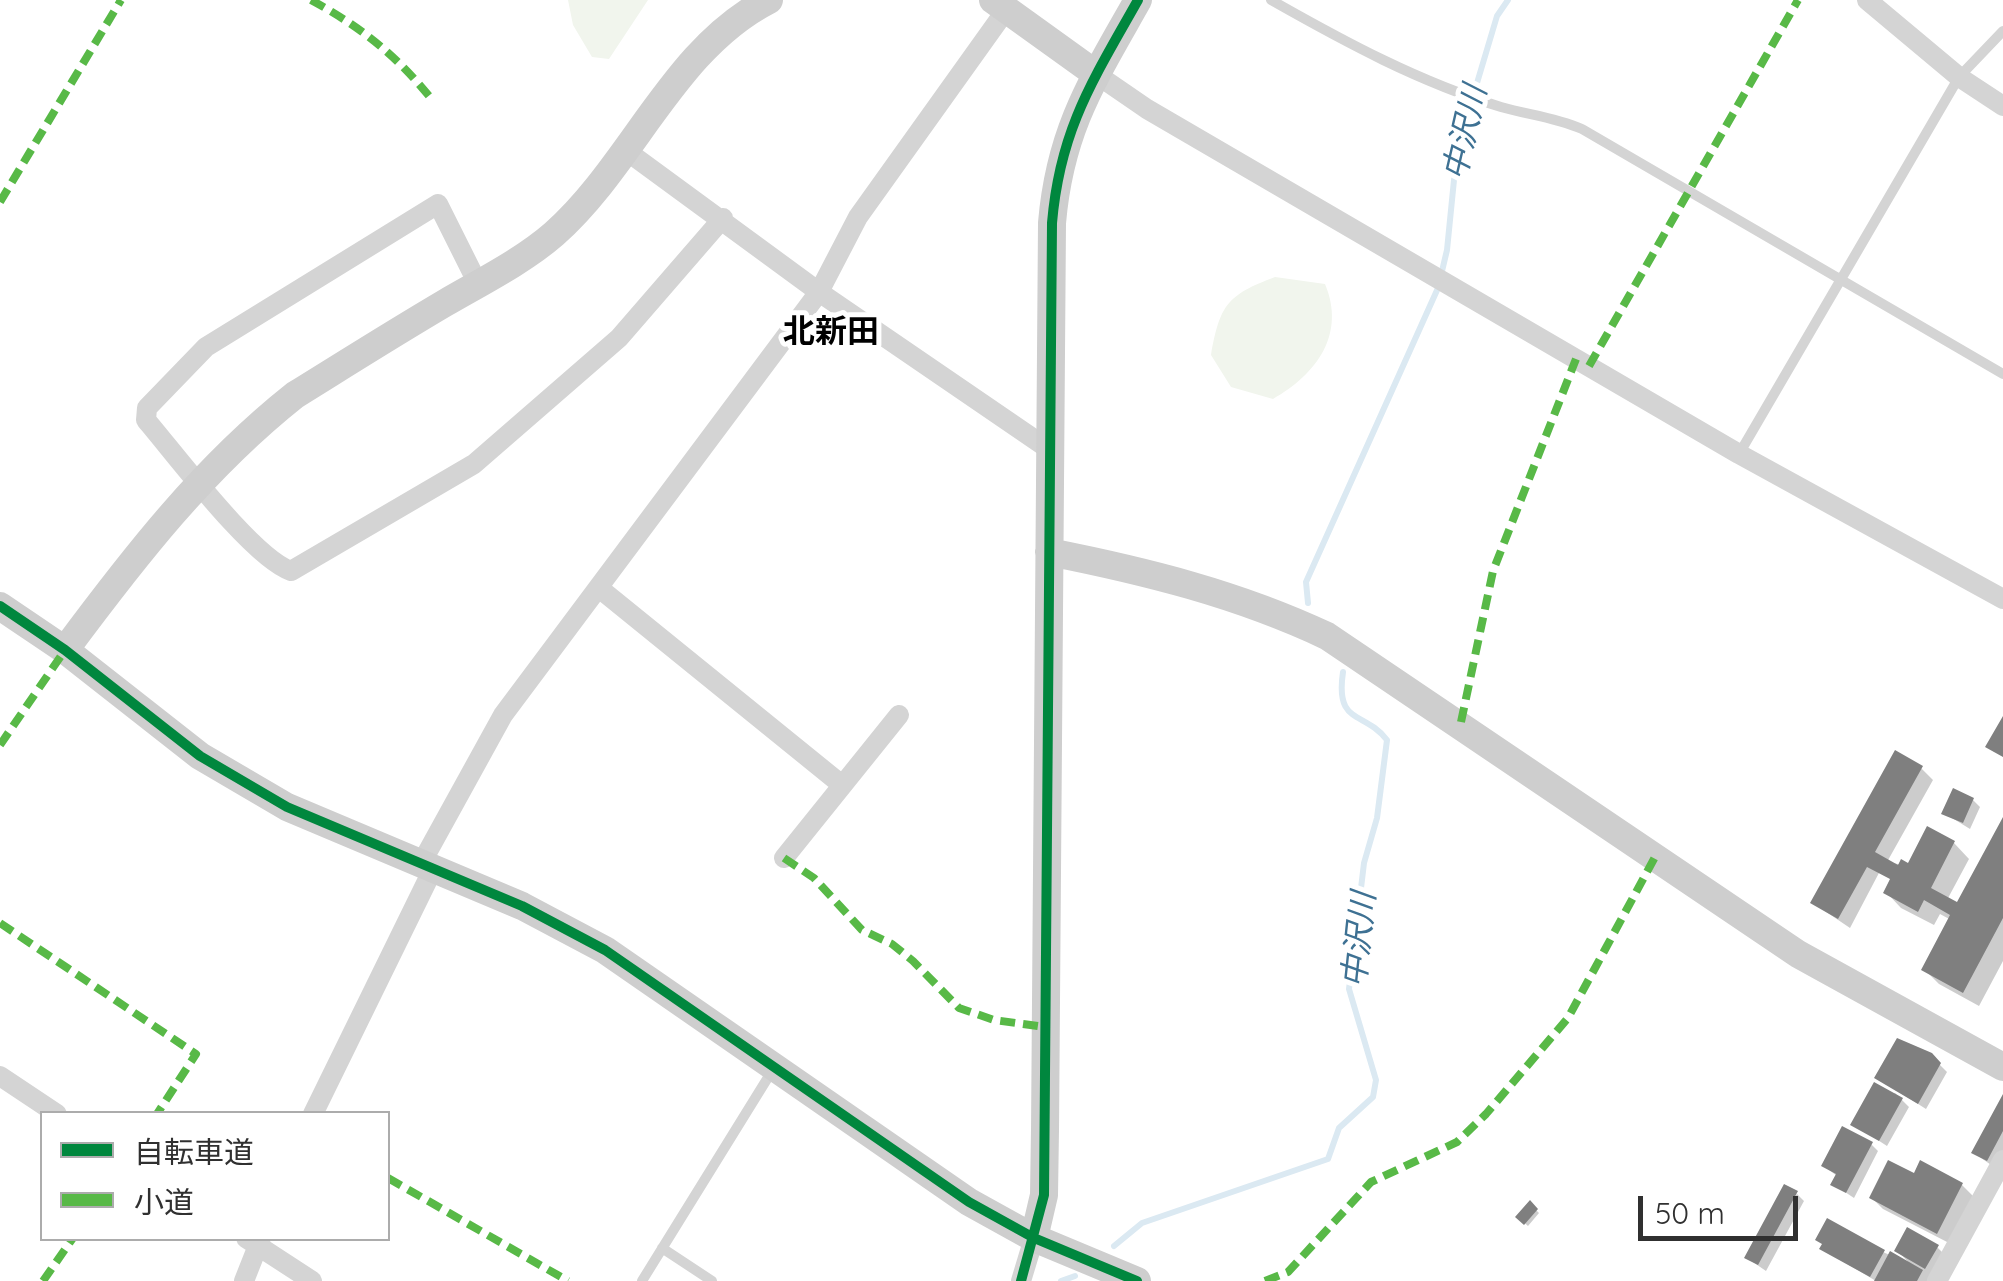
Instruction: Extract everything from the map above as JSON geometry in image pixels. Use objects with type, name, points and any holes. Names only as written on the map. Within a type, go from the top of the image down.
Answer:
[{"type":"street","points":[[66,650],[199,482],[295,395],[554,234],[628,152],[660,102],[710,45],[737,16],[769,0]]},
{"type":"street","points":[[1022,1281],[1044,1194],[1052,223],[1056,172],[1072,120],[1138,0]]},
{"type":"street","points":[[1866,0],[1959,78],[2003,106]]},
{"type":"street","points":[[314,1111],[428,864],[502,715],[819,292],[858,217],[1000,5],[1147,109],[1739,454],[2003,598]]},
{"type":"street","points":[[628,152],[819,292],[1050,450]]},
{"type":"street","points":[[478,284],[438,204],[206,347],[147,408],[146,420],[277,566],[291,571],[474,464],[619,338],[723,218]]},
{"type":"street","points":[[1049,552],[1145,571],[1274,611],[1327,636],[1461,722],[1798,954],[2003,1067]]},
{"type":"street","points":[[598,588],[842,785]]},
{"type":"street","points":[[0,606],[66,650],[200,756],[287,807],[428,864],[606,950],[969,1202],[1034,1238],[1138,1281]]},
{"type":"street","points":[[784,858],[898,715]]},
{"type":"street","points":[[0,1076],[52,1111]]},
{"type":"street","points":[[1937,1281],[2003,1160]]},
{"type":"street","points":[[244,1281],[255,1241],[312,1281]]},
{"type":"lane","points":[[1271,0],[1383,62],[1502,108],[1548,115],[1582,129],[2003,374]]},
{"type":"lane","points":[[1739,454],[1959,78],[2003,30]]},
{"type":"lane","points":[[642,1281],[775,1066]]},
{"type":"lane","points":[[662,1248],[712,1281]]},
{"type":"shaded area","points":[[568,0],[648,0],[609,59],[592,57],[573,25]]},
{"type":"shaded area","points":[[1275,277],[1325,284],[1332,320],[1323,351],[1314,365],[1273,399],[1231,387],[1211,355],[1218,324],[1228,304],[1246,290]]},
{"type":"building","points":[[2003,716],[2003,757],[1985,747]]},
{"type":"building","points":[[1895,750],[1923,766],[1875,852],[1898,865],[1901,859],[1908,863],[1927,826],[1955,841],[1931,888],[1957,902],[2003,817],[2003,918],[1963,993],[1921,970],[1950,915],[1924,900],[1918,912],[1883,893],[1890,879],[1867,867],[1838,919],[1810,903]]},
{"type":"building","points":[[1953,788],[1974,798],[1963,823],[1941,814]]},
{"type":"building","points":[[1897,1038],[1932,1053],[1941,1063],[1918,1104],[1874,1078]]},
{"type":"building","points":[[1874,1082],[1903,1098],[1879,1141],[1850,1125]]},
{"type":"building","points":[[2003,1094],[2003,1131],[1987,1161],[1971,1153]]},
{"type":"building","points":[[1842,1126],[1873,1142],[1846,1193],[1830,1185],[1836,1174],[1821,1166]]},
{"type":"building","points":[[1888,1160],[1914,1173],[1920,1160],[1963,1183],[1937,1234],[1869,1198]]},
{"type":"building","points":[[1784,1184],[1798,1191],[1758,1265],[1744,1258]]},
{"type":"building","points":[[1530,1200],[1538,1209],[1524,1225],[1515,1217]]},
{"type":"building","points":[[1827,1218],[1885,1250],[1870,1277],[1819,1249],[1822,1244],[1815,1240]]},
{"type":"building","points":[[1907,1227],[1939,1245],[1925,1269],[1894,1251]]},
{"type":"building","points":[[1890,1251],[1923,1270],[1917,1281],[1874,1281]]},
{"type":"waterway","name":"中沢川","points":[[1308,603],[1306,582],[1438,288],[1447,250],[1457,150],[1497,16],[1508,0]]},
{"type":"waterway","name":"中沢川","points":[[1114,1246],[1142,1223],[1328,1159],[1339,1128],[1373,1097],[1376,1080],[1349,989],[1364,863],[1377,818],[1387,740],[1347,709],[1343,701],[1343,672]]},
{"type":"waterway","name":"中沢川","points":[[1061,1281],[1075,1276]]},
{"type":"marked path","points":[[0,202],[121,0]]},
{"type":"marked path","points":[[311,0],[375,42],[429,96]]},
{"type":"marked path","points":[[1589,366],[1798,0]]},
{"type":"marked path","points":[[1461,722],[1493,571],[1576,359]]},
{"type":"marked path","points":[[0,745],[65,650]]},
{"type":"marked path","points":[[1265,1281],[1288,1272],[1371,1182],[1457,1142],[1486,1114],[1568,1018],[1655,857]]},
{"type":"marked path","points":[[784,858],[814,878],[862,930],[892,944],[913,961],[959,1008],[994,1020],[1045,1027]]},
{"type":"marked path","points":[[0,923],[196,1054],[159,1111]]},
{"type":"marked path","points":[[390,1179],[568,1281]]},
{"type":"marked path","points":[[43,1281],[71,1241]]},
{"type":"cycle path","points":[[1021,1281],[1044,1195],[1052,223],[1062,160],[1081,106],[1138,0]]},
{"type":"cycle path","points":[[0,606],[65,650],[200,756],[287,807],[522,906],[605,950],[969,1202],[1034,1238],[1137,1281]]},
{"type":"district","name":"北新田","points":[[831,332]]}]
